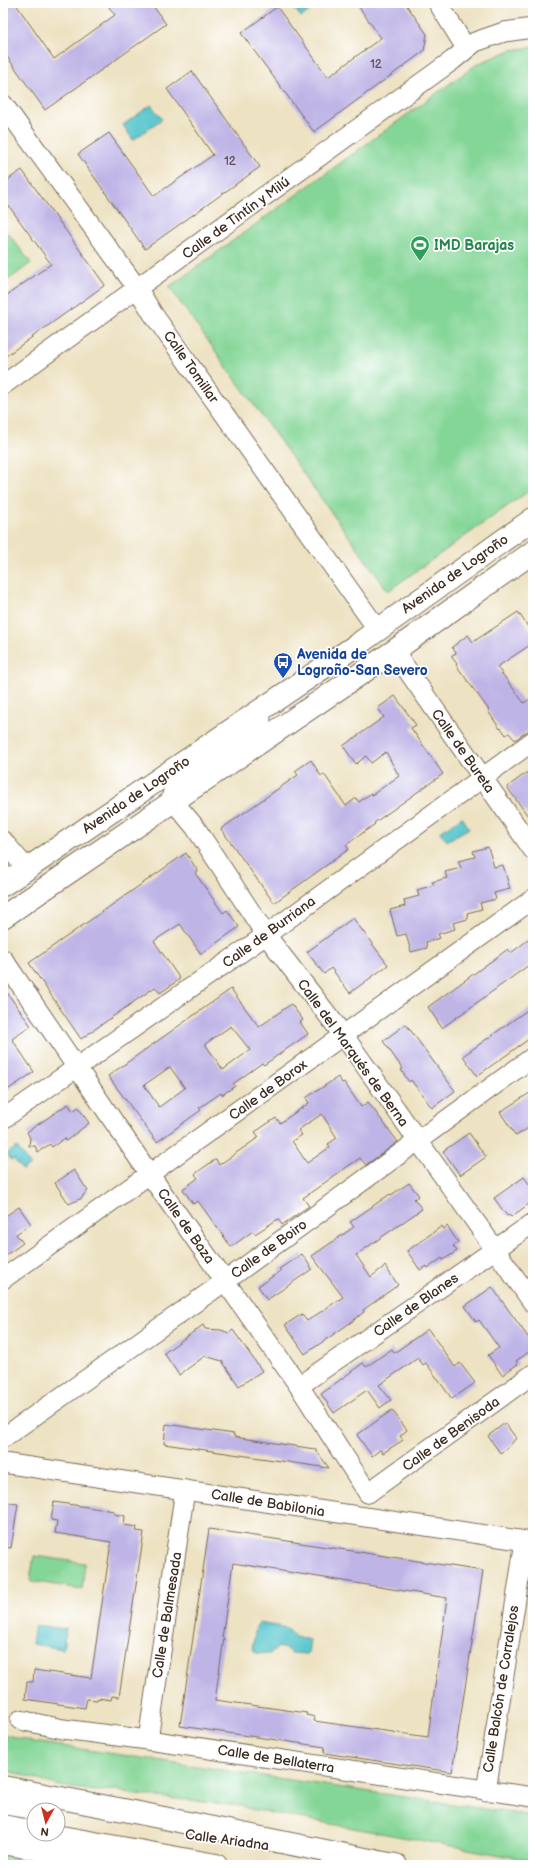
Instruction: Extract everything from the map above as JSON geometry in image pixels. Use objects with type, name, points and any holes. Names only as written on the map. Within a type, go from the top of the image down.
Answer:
[{"type":"main road","name":"Avenida de Logroño","points":[[3,885],[378,630],[533,519]]},
{"type":"main road","name":"Avenida de Logroño","points":[[3,917],[394,651],[533,552]]},
{"type":"main road","points":[[378,630],[394,651]]},
{"type":"main road","points":[[3,904],[30,884],[31,874],[27,869]]},
{"type":"main road","points":[[3,1787],[375,1861]]},
{"type":"main road","points":[[3,1803],[26,1807]]},
{"type":"main road","name":"Calle Ariadna","points":[[66,1814],[133,1826],[396,1865]]},
{"type":"main road","points":[[3,1826],[26,1830]]},
{"type":"main road","name":"Calle Ariadna","points":[[66,1838],[216,1865]]},
{"type":"main road","points":[[3,1843],[125,1865]]},
{"type":"street","points":[[438,3],[466,48]]},
{"type":"street","name":"Calle de Tintín y Milú","points":[[3,385],[447,65],[466,48],[475,42],[504,32],[533,28]]},
{"type":"street","name":"Calle Tomillar","points":[[3,104],[137,288],[153,314],[378,630]]},
{"type":"street","name":"Calle de Bureta","points":[[394,651],[533,850]]},
{"type":"street","name":"Avenida de Logroño","points":[[174,802],[172,790],[176,785],[262,719],[269,704]]},
{"type":"street","name":"Calle de Burriana","points":[[3,1119],[266,935],[533,741]]},
{"type":"street","name":"Calle del Marqués de Berna","points":[[174,802],[195,827],[266,935],[344,1036],[494,1251],[533,1303]]},
{"type":"street","points":[[3,842],[27,869]]},
{"type":"street","name":"Calle de Borox","points":[[3,1279],[533,900]]},
{"type":"street","name":"Calle de Baza","points":[[3,959],[224,1282],[299,1386],[368,1494]]},
{"type":"street","name":"Calle de Boiro","points":[[3,1438],[224,1282],[533,1057]]},
{"type":"street","name":"Calle de Blanes","points":[[299,1386],[494,1251],[533,1222]]},
{"type":"street","name":"Calle de Benisoda","points":[[368,1494],[533,1374]]},
{"type":"street","name":"Calle de Babilonia","points":[[3,1463],[529,1542]]},
{"type":"street","name":"Calle de Balmesada","points":[[148,1740],[185,1490]]},
{"type":"street","points":[[365,1518],[368,1494]]},
{"type":"street","name":"Calle Balcón de Corralejos","points":[[486,1791],[529,1542]]},
{"type":"street","name":"Calle de Bellaterra","points":[[20,1720],[63,1729],[148,1740],[533,1798]]},
{"type":"green space","points":[[533,47],[533,488],[388,591],[169,287],[477,64],[511,50]]},
{"type":"green space","points":[[8,233],[31,263],[3,284],[3,236]]},
{"type":"green space","points":[[34,1556],[85,1563],[82,1589],[30,1581]]},
{"type":"green space","points":[[3,1734],[34,1742],[533,1816],[533,1861],[250,1809],[241,1806],[130,1794],[116,1790],[94,1791],[58,1786],[3,1769]]},
{"type":"green space","points":[[3,1856],[53,1865],[3,1865]]},
{"type":"water","points":[[290,3],[321,3],[301,17]]},
{"type":"water","points":[[151,105],[162,119],[133,140],[123,125]]},
{"type":"water","points":[[462,817],[469,828],[447,841],[440,832]]},
{"type":"water","points":[[17,1147],[30,1165],[22,1170],[14,1159],[11,1160],[8,1156],[8,1153]]},
{"type":"water","points":[[259,1623],[287,1628],[295,1637],[310,1640],[308,1654],[291,1653],[288,1649],[277,1647],[270,1654],[257,1653],[252,1649],[256,1627]]},
{"type":"water","points":[[35,1625],[66,1629],[63,1649],[32,1644]]},
{"type":"building","points":[[3,3],[15,3],[54,59],[115,15],[106,3],[151,3],[166,24],[45,110],[3,51]]},
{"type":"building","points":[[356,3],[405,3],[427,34],[424,51],[314,132],[241,33],[277,7],[328,77],[381,38]]},
{"type":"building","points":[[192,71],[260,167],[145,249],[78,154],[109,133],[154,196],[213,155],[167,89]]},
{"type":"building","points":[[22,170],[105,285],[3,358],[3,298],[51,264],[3,198],[3,183]]},
{"type":"building","points":[[518,612],[533,634],[533,643],[497,667],[524,703],[533,697],[533,727],[515,740],[509,733],[506,735],[501,728],[500,729],[488,711],[489,710],[451,656],[456,653],[452,647],[468,635],[473,642]]},
{"type":"building","points":[[395,696],[416,725],[411,728],[443,774],[374,823],[375,824],[346,845],[349,849],[274,903],[221,829],[298,775],[295,771],[311,760],[321,776],[324,774],[346,806],[356,798],[359,802],[371,793],[372,795],[399,776],[386,752],[371,763],[366,756],[356,764],[343,746],[384,717],[378,708]]},
{"type":"building","points":[[533,768],[533,823],[507,787]]},
{"type":"building","points":[[488,847],[494,867],[503,865],[510,889],[494,893],[496,899],[480,903],[482,909],[467,913],[468,919],[453,923],[455,929],[438,934],[440,938],[426,942],[427,948],[411,952],[406,934],[397,936],[390,910],[405,906],[404,900],[419,896],[417,890],[434,885],[432,882],[447,878],[445,872],[461,868],[458,861],[475,857],[473,851]]},
{"type":"building","points":[[186,853],[198,871],[195,873],[223,913],[227,910],[239,927],[201,954],[180,924],[154,941],[180,979],[160,993],[155,987],[81,1039],[29,963]]},
{"type":"building","points":[[353,918],[388,965],[350,993],[331,968],[324,974],[307,952]]},
{"type":"building","points":[[533,936],[533,962],[442,1028],[428,1007],[508,949],[511,953]]},
{"type":"building","points":[[3,987],[31,1026],[12,1039],[34,1072],[3,1093]]},
{"type":"building","points":[[231,989],[259,1027],[291,1004],[303,1020],[300,1022],[308,1034],[264,1065],[262,1063],[233,1084],[235,1086],[222,1095],[221,1093],[199,1108],[201,1110],[157,1142],[108,1076]],"holes":[[[231,1026],[250,1050],[223,1070],[205,1044]],[[170,1067],[185,1088],[159,1107],[144,1085]]]},
{"type":"building","points":[[533,1006],[533,1036],[477,1076],[463,1056]]},
{"type":"building","points":[[406,1024],[455,1091],[432,1108],[411,1080],[409,1082],[401,1070],[403,1069],[383,1041]]},
{"type":"building","points":[[338,1077],[342,1083],[344,1082],[361,1107],[368,1102],[398,1142],[366,1165],[360,1158],[303,1198],[309,1206],[282,1225],[278,1219],[255,1234],[253,1231],[231,1247],[198,1201],[193,1204],[183,1189],[198,1178],[195,1174],[216,1159],[219,1165],[259,1137],[255,1132],[276,1118],[280,1123],[309,1103],[306,1098]],"holes":[[[322,1114],[337,1138],[328,1144],[330,1147],[307,1163],[292,1141],[302,1135],[298,1130]]]},
{"type":"building","points":[[533,1091],[533,1125],[516,1136],[500,1112]]},
{"type":"building","points":[[68,1104],[73,1111],[78,1107],[89,1123],[66,1141],[65,1138],[52,1147],[50,1144],[38,1152],[35,1146],[29,1146],[30,1138],[27,1132]]},
{"type":"building","points":[[469,1133],[486,1157],[460,1175],[443,1151]]},
{"type":"building","points":[[74,1170],[88,1191],[82,1198],[69,1204],[55,1183]]},
{"type":"building","points":[[524,1177],[533,1189],[533,1201],[511,1217],[509,1215],[507,1216],[494,1198]]},
{"type":"building","points":[[409,1183],[419,1196],[414,1199],[422,1209],[356,1255],[371,1277],[385,1266],[398,1285],[363,1310],[364,1312],[350,1323],[305,1354],[285,1325],[302,1314],[307,1321],[343,1297],[312,1256],[354,1227],[350,1222],[390,1194],[391,1195]]},
{"type":"building","points":[[19,1207],[31,1224],[16,1234],[23,1243],[3,1257],[3,1215],[4,1217]]},
{"type":"building","points":[[442,1226],[444,1229],[447,1226],[458,1242],[453,1246],[457,1251],[443,1260],[442,1258],[428,1268],[427,1266],[420,1270],[407,1251]]},
{"type":"building","points":[[302,1254],[312,1269],[267,1300],[258,1286],[281,1271],[279,1269]]},
{"type":"building","points":[[492,1287],[533,1344],[533,1349],[516,1361],[518,1364],[502,1375],[488,1355],[499,1348],[479,1320],[476,1322],[465,1306]]},
{"type":"building","points":[[203,1325],[205,1329],[221,1330],[229,1333],[233,1330],[262,1371],[239,1386],[222,1361],[205,1356],[179,1375],[164,1353]]},
{"type":"building","points":[[428,1329],[455,1367],[460,1363],[475,1383],[452,1399],[426,1363],[423,1365],[418,1358],[379,1385],[391,1400],[380,1408],[367,1390],[334,1413],[321,1394],[363,1363],[366,1367],[392,1349],[394,1353]]},
{"type":"building","points":[[392,1410],[407,1430],[400,1436],[403,1440],[383,1453],[380,1450],[372,1456],[357,1435]]},
{"type":"building","points":[[505,1423],[516,1438],[507,1449],[500,1453],[488,1436]]},
{"type":"building","points":[[166,1424],[234,1434],[234,1437],[315,1449],[329,1468],[164,1444]]},
{"type":"building","points":[[3,1502],[18,1504],[11,1548],[3,1547]]},
{"type":"building","points":[[54,1502],[114,1511],[114,1514],[125,1516],[124,1525],[137,1527],[136,1531],[144,1532],[119,1697],[112,1696],[111,1700],[98,1698],[97,1700],[87,1699],[85,1708],[25,1699],[27,1682],[33,1682],[34,1670],[91,1678],[111,1542],[55,1533],[57,1521],[51,1520]]},
{"type":"building","points":[[209,1529],[483,1571],[452,1772],[324,1753],[325,1747],[180,1726]],"holes":[[[233,1563],[447,1598],[428,1737],[314,1721],[315,1717],[306,1715],[307,1713],[215,1700]]]},
{"type":"place","name":"IMD Barajas","points":[[420,262]]},
{"type":"place","name":"Avenida de Logroño-San Severo","points":[[283,679]]}]
